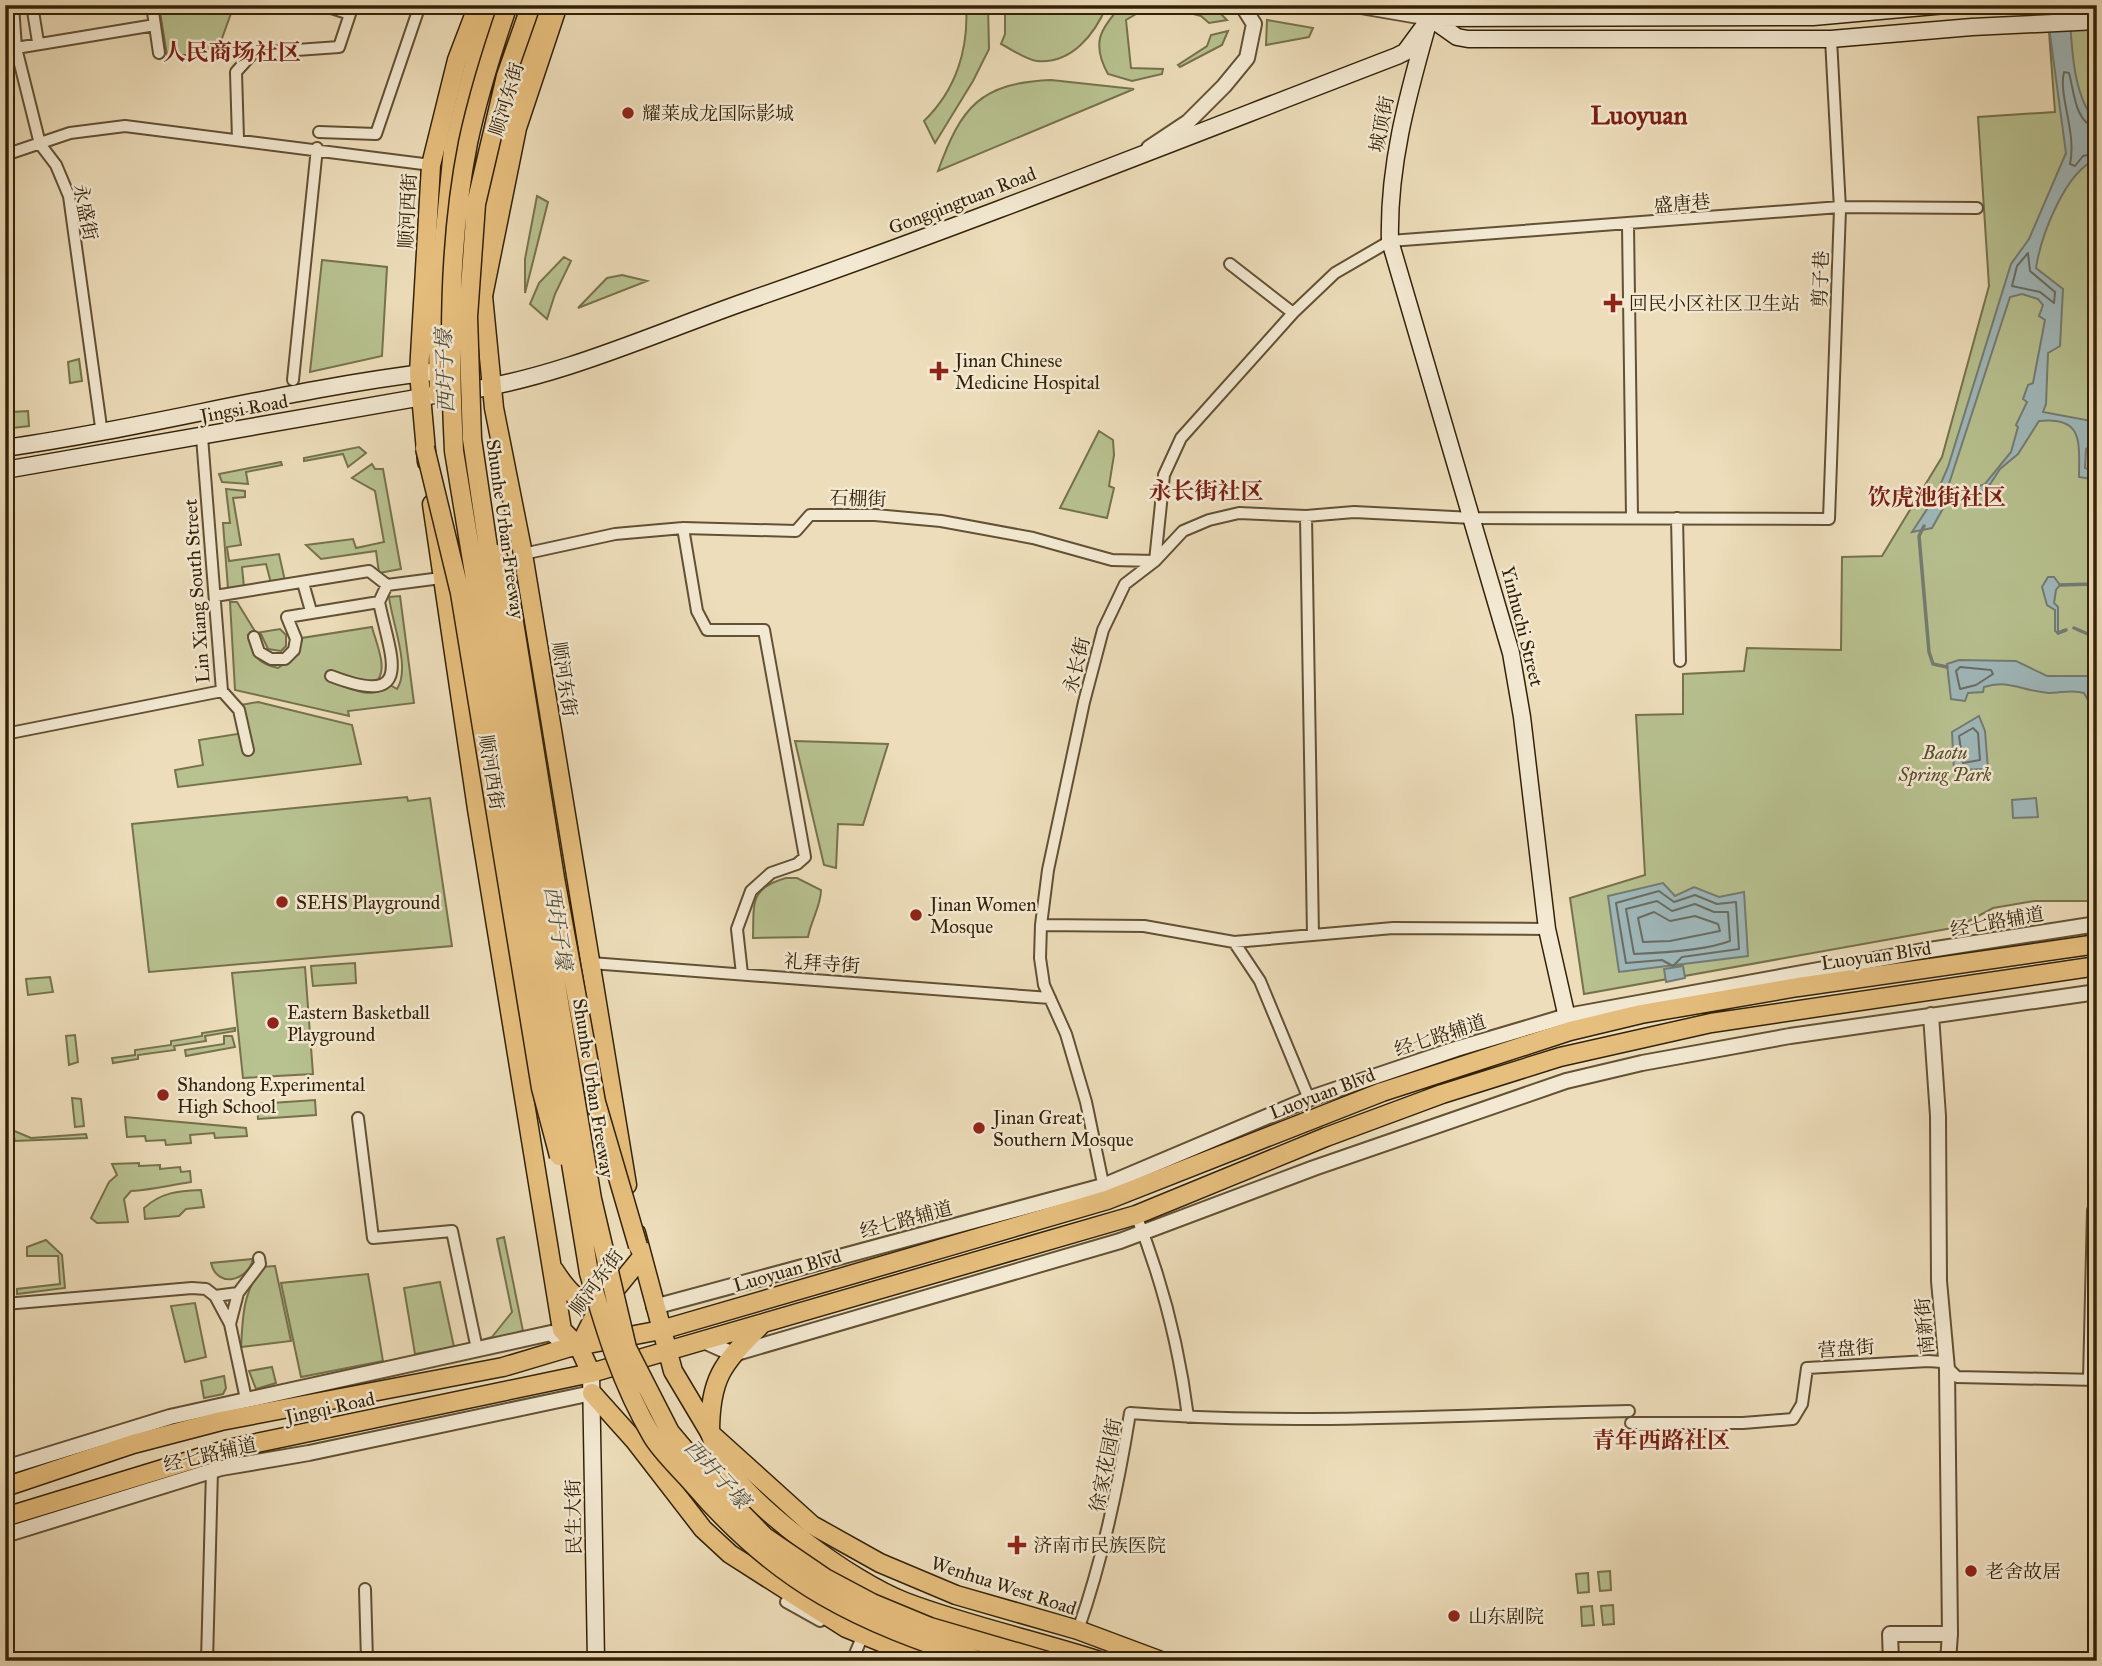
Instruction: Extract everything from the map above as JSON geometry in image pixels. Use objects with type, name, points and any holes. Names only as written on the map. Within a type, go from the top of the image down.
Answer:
[{"type":"main road","name":"顺河西街","points":[[478,5],[457,60],[431,165],[419,397],[441,578],[562,1329],[580,1346],[597,1371]]},
{"type":"main road","points":[[438,303],[453,149],[476,57],[494,5]]},
{"type":"main road","name":"Shunhe Urban Freeway","points":[[508,5],[486,69],[468,145],[460,201],[451,314],[454,451],[589,1273],[612,1353],[653,1437],[734,1528],[811,1591],[853,1614],[923,1642],[981,1661]]},
{"type":"main road","name":"Shunhe Urban Freeway","points":[[531,5],[506,76],[476,204],[468,317],[468,378],[480,505],[592,1199],[627,1348],[670,1432],[718,1489],[765,1538],[825,1578],[873,1603],[930,1627],[1047,1661]]},
{"type":"main road","points":[[483,296],[480,265],[485,214],[517,81],[542,5]]},
{"type":"main road","name":"顺河东街","points":[[558,5],[517,128],[483,296],[489,365],[482,389],[523,554],[640,1252],[621,1283],[590,1322],[580,1346]]},
{"type":"main road","points":[[1432,12],[1698,11],[1823,16],[1946,5]]},
{"type":"main road","points":[[1432,12],[1457,37],[1468,39],[1831,40],[1944,29],[2094,21]]},
{"type":"main road","name":"Gongqingtuan Road","points":[[482,389],[628,346],[1397,56],[1405,52],[1432,12]]},
{"type":"main road","name":"城顶街","points":[[1390,241],[1390,203],[1403,115],[1432,12]]},
{"type":"main road","name":"顺河西街","points":[[431,165],[438,303],[452,369],[442,394]]},
{"type":"main road","name":"Yinhuchi Street","points":[[1390,241],[1511,653],[1522,717],[1547,929],[1569,1024]]},
{"type":"main road","name":"Jingsi Road","points":[[5,448],[102,434],[419,373],[489,365]]},
{"type":"main road","name":"Jingsi Road","points":[[5,470],[419,397],[482,389]]},
{"type":"main road","points":[[425,448],[460,593],[541,1088],[589,1273]]},
{"type":"main road","points":[[480,505],[509,591],[555,878],[596,1102],[661,1330],[659,1354],[673,1371],[710,1433],[720,1458],[744,1487],[781,1522],[860,1578],[902,1601],[1100,1661]]},
{"type":"main road","points":[[477,812],[563,799]]},
{"type":"main road","name":"Luoyuan Blvd","points":[[580,1346],[661,1330],[1105,1193],[1569,1024],[1785,989],[2097,944]]},
{"type":"main road","points":[[659,1354],[1140,1224],[1429,1098],[1560,1057],[1712,1023],[2097,966]]},
{"type":"main road","points":[[552,1265],[565,1288],[582,1301],[601,1306]]},
{"type":"main road","points":[[710,1433],[710,1397],[719,1375],[733,1354],[762,1324]]},
{"type":"main road","name":"Jingqi Road","points":[[5,1487],[133,1444],[221,1421],[503,1367],[580,1346]]},
{"type":"main road","name":"Jingqi Road","points":[[5,1517],[228,1449],[498,1395],[659,1354]]},
{"type":"main road","name":"民生大街","points":[[596,1661],[592,1392],[597,1371]]},
{"type":"main road","points":[[592,1392],[635,1441],[703,1529],[730,1554],[846,1628],[928,1661]]},
{"type":"main road","name":"Wenhua West Road","points":[[710,1433],[811,1525],[880,1563],[956,1595],[1078,1630],[1135,1656],[1161,1661]]},
{"type":"street","name":"永盛街","points":[[13,5],[16,48],[40,144],[56,165],[69,196],[102,434]]},
{"type":"street","points":[[32,5],[38,42]]},
{"type":"street","points":[[152,5],[159,53]]},
{"type":"street","points":[[237,139],[236,72],[253,53],[338,47],[351,10],[322,5]]},
{"type":"street","points":[[318,132],[376,134],[420,5]]},
{"type":"street","points":[[1139,155],[1188,122],[1247,58],[1254,24],[1242,5]]},
{"type":"street","points":[[1355,5],[1432,12]]},
{"type":"street","points":[[1391,5],[1432,12]]},
{"type":"street","points":[[16,48],[38,42],[155,25]]},
{"type":"street","name":"剪子巷","points":[[1829,519],[1840,207],[1831,40]]},
{"type":"street","points":[[5,155],[70,133],[125,126],[317,148],[431,165]]},
{"type":"street","points":[[293,380],[317,148]]},
{"type":"street","name":"盛唐巷","points":[[1390,241],[1840,207],[1977,208]]},
{"type":"street","points":[[1628,225],[1632,517]]},
{"type":"street","points":[[1155,561],[1164,475],[1181,438],[1293,313],[1335,273],[1390,241]]},
{"type":"street","points":[[1230,264],[1293,313]]},
{"type":"street","name":"Lin Xiang South Street","points":[[5,734],[222,691],[202,437]]},
{"type":"street","name":"永长街","points":[[1105,1193],[1086,1102],[1066,1034],[1044,985],[1040,958],[1041,925],[1048,870],[1084,702],[1103,630],[1125,584],[1155,561],[1183,531],[1209,520],[1239,513],[1306,516],[1354,512],[1473,518],[1829,519]]},
{"type":"street","name":"石棚街","points":[[523,554],[615,534],[684,528],[796,531],[810,515],[875,515],[941,521],[1033,538],[1112,560],[1155,561]]},
{"type":"street","points":[[1306,516],[1313,935]]},
{"type":"street","points":[[1676,517],[1680,662]]},
{"type":"street","points":[[684,528],[697,611],[707,630],[764,629],[805,857],[797,864],[771,873],[751,891],[737,929],[742,974]]},
{"type":"street","points":[[215,596],[369,571],[387,585],[441,578]]},
{"type":"street","points":[[303,583],[311,611]]},
{"type":"street","points":[[331,676],[361,687],[377,687],[389,678],[393,670],[391,654],[379,602],[387,585]]},
{"type":"street","points":[[254,637],[259,652],[271,659],[285,659],[294,650],[296,639],[287,617],[379,602]]},
{"type":"street","points":[[222,691],[239,710],[248,750]]},
{"type":"street","points":[[1041,925],[1144,926],[1234,942],[1393,928],[1547,929]]},
{"type":"street","name":"经七路辅道","points":[[654,1307],[1105,1193],[1309,1098],[1456,1049],[1896,956],[2097,925]]},
{"type":"street","points":[[1234,942],[1259,981],[1309,1098]]},
{"type":"street","name":"礼拜寺街","points":[[591,963],[1050,998]]},
{"type":"street","points":[[704,1341],[733,1354],[1314,1168],[1514,1096],[1566,1081],[1642,1063],[1790,1035],[2097,992]]},
{"type":"street","name":"南新街","points":[[1931,1015],[1938,1116],[1939,1281],[1947,1369],[1948,1661]]},
{"type":"street","points":[[358,1118],[373,1238],[452,1231],[477,1349]]},
{"type":"street","points":[[2093,1210],[2093,1380]]},
{"type":"street","points":[[1140,1224],[1159,1272],[1179,1350],[1188,1418]]},
{"type":"street","points":[[230,1324],[237,1293],[260,1264],[259,1258]]},
{"type":"street","points":[[5,1304],[206,1289],[215,1296],[230,1324],[246,1399]]},
{"type":"street","points":[[215,1296],[237,1293]]},
{"type":"street","points":[[5,1468],[170,1417],[551,1333],[580,1346]]},
{"type":"street","name":"营盘街","points":[[1631,1423],[1743,1423],[1793,1419],[1802,1404],[1807,1368],[1928,1361],[1942,1362],[1957,1377],[2093,1380]]},
{"type":"street","name":"经七路辅道","points":[[5,1535],[212,1471],[309,1453],[592,1392]]},
{"type":"street","name":"徐家花园街","points":[[1078,1630],[1097,1578],[1114,1510],[1130,1413],[1188,1418],[1629,1411]]},
{"type":"street","points":[[207,1661],[212,1471]]},
{"type":"street","points":[[365,1589],[367,1661]]},
{"type":"street","points":[[786,1602],[860,1642],[915,1661]]},
{"type":"street","points":[[1891,1661],[1890,1634],[1950,1634]]},
{"type":"street","points":[[852,1661],[860,1642]]},
{"type":"green space","points":[[163,5],[234,5],[216,55],[167,55],[160,12]]},
{"type":"green space","points":[[966,5],[988,5],[989,49],[935,143],[924,121],[944,96],[958,68],[965,37]]},
{"type":"green space","points":[[1005,5],[1107,5],[1096,26],[1081,45],[1061,58],[1037,61],[1001,44],[1005,34]]},
{"type":"green space","points":[[1122,5],[1140,5],[1141,11],[1126,20],[1131,68],[1163,69],[1162,74],[1132,81],[1108,74],[1100,54],[1100,37]]},
{"type":"green space","points":[[1150,5],[1212,5],[1227,20],[1209,23],[1201,16],[1152,8]]},
{"type":"green space","name":"Baotu Spring Park","points":[[2047,5],[2097,5],[2097,901],[2034,901],[1993,908],[1958,927],[1584,994],[1570,898],[1645,875],[1636,715],[1683,714],[1683,674],[1744,671],[1747,648],[1841,650],[1842,557],[1882,556],[1942,457],[1989,286],[1978,117],[2055,112]]},
{"type":"green space","points":[[1267,20],[1313,28],[1309,37],[1266,45]]},
{"type":"green space","points":[[1228,31],[1222,45],[1180,67],[1178,65],[1207,46],[1211,35]]},
{"type":"green space","points":[[1051,80],[1134,89],[938,171],[955,130],[976,103],[1007,86]]},
{"type":"green space","points":[[537,196],[548,202],[525,293],[525,259]]},
{"type":"green space","points":[[564,257],[571,261],[555,294],[547,319],[530,304],[539,283]]},
{"type":"green space","points":[[322,260],[387,267],[382,356],[310,372]]},
{"type":"green space","points":[[622,275],[647,281],[578,308],[607,278]]},
{"type":"green space","points":[[79,359],[82,381],[70,383],[68,362]]},
{"type":"green space","points":[[28,411],[29,426],[13,428],[12,412]]},
{"type":"green space","points":[[1099,431],[1113,440],[1114,455],[1109,486],[1114,488],[1107,518],[1060,508]]},
{"type":"green space","points":[[359,447],[366,453],[348,467],[343,454],[304,461],[304,458]]},
{"type":"green space","points":[[281,462],[282,465],[246,472],[248,484],[222,482],[219,474]]},
{"type":"green space","points":[[372,464],[375,469],[383,469],[401,569],[379,573],[376,551],[321,559],[306,545],[353,539],[356,548],[384,542],[375,491],[352,478]]},
{"type":"green space","points":[[226,489],[245,491],[245,497],[233,498],[241,545],[227,547],[229,561],[279,554],[285,581],[271,583],[266,564],[242,567],[244,587],[228,589],[223,523],[230,523]]},
{"type":"green space","points":[[400,596],[414,703],[348,711],[349,716],[235,690],[230,602],[237,602],[256,633],[280,629],[286,635],[286,646],[281,651],[268,649],[261,634],[248,635],[257,658],[278,668],[299,654],[302,638],[372,627],[382,664],[380,677],[376,682],[359,680],[331,670],[327,679],[367,693],[383,690],[390,685],[397,689],[402,669],[389,597]]},
{"type":"green space","points":[[258,702],[352,725],[361,764],[178,787],[175,770],[203,765],[199,740],[244,733],[235,706]]},
{"type":"green space","points":[[795,741],[888,744],[863,825],[838,824],[836,868],[824,865]]},
{"type":"green space","name":"SEHS Playground","points":[[407,797],[408,801],[430,798],[452,946],[149,972],[132,824]]},
{"type":"green space","points":[[786,878],[797,878],[821,890],[808,937],[753,938],[756,899],[765,887]]},
{"type":"green space","points":[[355,963],[356,983],[313,986],[311,966]]},
{"type":"green space","name":"Eastern Basketball Playground","points":[[305,967],[313,1074],[243,1078],[232,973]]},
{"type":"green space","points":[[50,977],[53,992],[28,995],[26,979]]},
{"type":"green space","points":[[235,1028],[235,1031],[205,1036],[206,1041],[174,1046],[175,1050],[138,1055],[138,1059],[113,1063],[112,1058],[135,1055],[135,1050],[171,1045],[171,1041]]},
{"type":"green space","points":[[75,1035],[78,1062],[69,1065],[66,1036]]},
{"type":"green space","points":[[224,1036],[232,1036],[235,1047],[186,1056],[185,1050],[224,1044]]},
{"type":"green space","points":[[72,1098],[81,1099],[84,1126],[75,1127]]},
{"type":"green space","points":[[315,1100],[316,1115],[258,1119],[257,1104]]},
{"type":"green space","points":[[125,1117],[246,1128],[247,1136],[215,1138],[214,1133],[190,1135],[191,1143],[166,1145],[165,1140],[146,1141],[145,1136],[127,1137]]},
{"type":"green space","points":[[12,1130],[31,1138],[86,1134],[87,1138],[15,1141]]},
{"type":"green space","points":[[139,1163],[139,1166],[160,1165],[160,1169],[180,1167],[181,1172],[190,1171],[191,1182],[131,1191],[124,1199],[128,1222],[97,1223],[91,1218],[109,1182],[117,1175],[112,1164]]},
{"type":"green space","points":[[201,1190],[204,1207],[186,1209],[179,1216],[145,1219],[144,1208],[157,1199],[178,1192]]},
{"type":"green space","points":[[504,1237],[523,1331],[482,1343],[482,1340],[492,1337],[512,1312],[497,1239]]},
{"type":"green space","points":[[46,1240],[62,1255],[65,1288],[17,1294],[17,1289],[60,1284],[58,1256],[27,1256],[27,1247]]},
{"type":"green space","points":[[253,1259],[245,1273],[232,1279],[219,1276],[211,1263]]},
{"type":"green space","points":[[275,1266],[291,1341],[241,1347],[247,1296],[261,1267]]},
{"type":"green space","points":[[368,1274],[383,1361],[301,1377],[281,1283]]},
{"type":"green space","points":[[440,1282],[454,1347],[415,1354],[404,1288]]},
{"type":"green space","points":[[195,1303],[206,1357],[185,1362],[171,1306]]},
{"type":"green space","points":[[272,1367],[276,1383],[256,1389],[249,1371]]},
{"type":"green space","points":[[224,1376],[226,1388],[223,1394],[204,1398],[201,1381]]},
{"type":"green space","points":[[1610,1571],[1611,1590],[1600,1591],[1598,1572]]},
{"type":"green space","points":[[1588,1573],[1589,1592],[1578,1593],[1576,1574]]},
{"type":"green space","points":[[1613,1605],[1614,1624],[1603,1625],[1601,1606]]},
{"type":"green space","points":[[1592,1606],[1594,1625],[1582,1626],[1581,1607]]},
{"type":"water","points":[[2046,5],[2069,5],[2074,68],[2082,98],[2097,124],[2097,159],[2085,166],[2075,177],[2056,206],[2043,239],[2036,268],[2063,289],[2060,346],[2048,353],[2046,404],[2043,412],[2097,422],[2093,444],[2086,449],[2085,468],[2097,471],[2097,480],[2079,477],[2078,443],[2071,428],[2064,423],[2039,421],[2018,454],[2000,469],[1987,489],[1945,505],[1932,528],[1912,532],[1935,497],[1948,467],[2011,264],[2029,239],[2066,153]],"holes":[[[2022,294],[2038,299],[2043,305],[2039,316],[2045,320],[2033,383],[2028,385],[2023,399],[2027,402],[2016,425],[2018,427],[2011,452],[1985,484],[1944,499],[2010,297]]]},
{"type":"water","points":[[2048,577],[2054,577],[2060,585],[2056,590],[2054,603],[2058,607],[2058,633],[2055,631],[2055,610],[2047,605],[2042,587]]},
{"type":"water","points":[[1959,660],[2016,661],[2047,676],[2097,676],[2097,744],[2092,742],[2093,709],[2084,693],[2039,692],[2001,684],[1984,687],[1983,692],[1968,693],[1965,701],[1951,699],[1947,664]]},
{"type":"water","points":[[1979,716],[1985,731],[1988,769],[1954,770],[1952,732]]},
{"type":"water","points":[[2036,798],[2038,817],[2013,818],[2012,800]]},
{"type":"water","points":[[1663,883],[1675,896],[1694,887],[1719,897],[1744,892],[1748,956],[1619,972],[1608,896]]},
{"type":"water","points":[[1683,966],[1685,978],[1666,982],[1664,969]]},
{"type":"waterway","name":"西圩子壕","points":[[460,336],[461,377]]},
{"type":"waterway","name":"西圩子壕","points":[[472,496],[477,541]]},
{"type":"waterway","points":[[1924,526],[1919,536],[1929,652],[1933,664],[1947,667]]},
{"type":"waterway","points":[[2060,585],[2094,584],[2094,606],[2097,607]]},
{"type":"waterway","points":[[2074,628],[2097,638]]},
{"type":"waterway","points":[[2058,633],[2066,630]]},
{"type":"waterway","name":"西圩子壕","points":[[595,1260],[604,1293]]},
{"type":"waterway","name":"西圩子壕","points":[[986,1655],[1004,1661]]},
{"type":"place","name":"耀莱成龙国际影城","points":[[628,113]]},
{"type":"place","name":"回民小区社区卫生站","points":[[1613,303]]},
{"type":"place","name":"Jinan Chinese Medicine Hospital","points":[[939,371]]},
{"type":"place","name":"SEHS Playground","points":[[282,902]]},
{"type":"place","name":"Jinan Women Mosque","points":[[916,915]]},
{"type":"place","name":"Eastern Basketball Playground","points":[[273,1023]]},
{"type":"place","name":"Shandong Experimental High School","points":[[163,1095]]},
{"type":"place","name":"Jinan Great Southern Mosque","points":[[979,1128]]},
{"type":"place","name":"济南市民族医院","points":[[1017,1545]]},
{"type":"place","name":"老舍故居","points":[[1971,1571]]},
{"type":"place","name":"山东剧院","points":[[1454,1616]]},
{"type":"district","name":"人民商场社区","points":[[232,52]]},
{"type":"district","name":"Luoyuan","points":[[1639,115]]},
{"type":"district","name":"永长街社区","points":[[1206,491]]},
{"type":"district","name":"饮虎池街社区","points":[[1937,497]]},
{"type":"district","name":"青年西路社区","points":[[1661,1440]]}]
